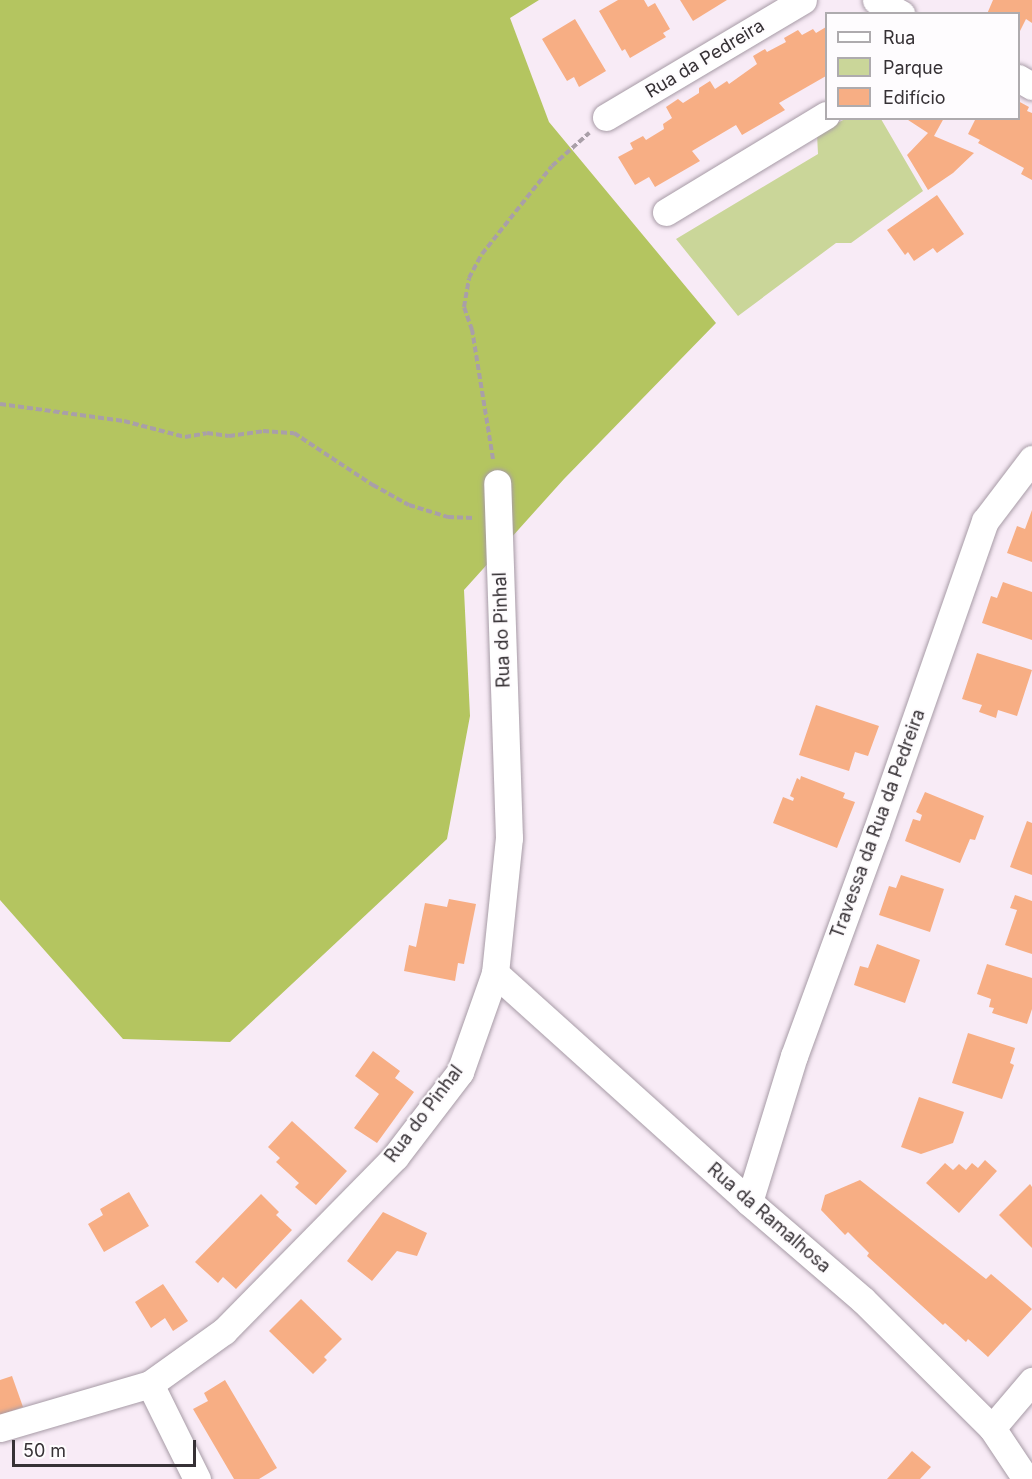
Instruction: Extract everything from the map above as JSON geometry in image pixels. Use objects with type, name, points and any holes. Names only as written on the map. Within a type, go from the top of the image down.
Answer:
[{"type":"street","name":"Rua da Pedreira","points":[[606,117],[804,0]]},
{"type":"street","points":[[876,0],[897,12]]},
{"type":"street","points":[[666,212],[825,116]]},
{"type":"street","name":"Travessa da Rua da Pedreira","points":[[749,1202],[794,1056],[876,832],[985,521],[1032,459]]},
{"type":"street","name":"Rua do Pinhal","points":[[0,1428],[150,1384],[224,1331],[395,1156],[460,1072],[495,973],[509,838],[498,494]]},
{"type":"street","name":"Rua da Ramalhosa","points":[[495,973],[749,1202],[863,1300],[992,1428],[1026,1479]]},
{"type":"street","points":[[992,1428],[1032,1381]]},
{"type":"street","points":[[150,1384],[197,1479]]},
{"type":"path","points":[[0,404],[124,421],[185,437],[207,433],[229,436],[263,431],[294,433],[373,485],[409,505],[448,517],[475,518],[498,494],[472,330],[464,307],[469,278],[482,255],[552,166],[606,117]]},
{"type":"green space","points":[[0,0],[539,0],[510,18],[549,122],[716,323],[564,479],[464,590],[470,716],[447,839],[230,1042],[123,1039],[0,900]]},
{"type":"green space","points":[[843,120],[882,120],[923,191],[851,243],[836,243],[738,316],[676,239],[818,154],[817,134]]},
{"type":"building","points":[[618,0],[644,0],[648,7],[655,3],[670,29],[663,33],[666,37],[630,58],[625,49],[622,51],[599,11]]},
{"type":"building","points":[[680,0],[727,0],[693,21]]},
{"type":"building","points":[[993,0],[1032,0],[1032,23],[1026,19],[1020,31],[1020,12],[988,12]]},
{"type":"building","points":[[575,19],[606,71],[579,87],[574,77],[567,81],[542,39]]},
{"type":"building","points":[[825,28],[825,77],[779,103],[785,110],[742,135],[736,125],[692,151],[700,161],[655,187],[649,177],[635,185],[618,157],[633,149],[630,143],[643,136],[646,140],[664,129],[663,124],[672,118],[666,107],[678,99],[683,103],[699,93],[699,88],[710,81],[715,89],[727,81],[729,84],[757,64],[753,56],[786,42],[784,38],[798,30],[802,35],[813,29],[816,33]]},
{"type":"building","points":[[1020,102],[1029,107],[1027,111],[1032,113],[1032,180],[1021,174],[1024,168],[978,143],[980,140],[968,134],[975,120],[1020,120]]},
{"type":"building","points":[[908,120],[943,120],[934,136],[974,153],[953,173],[928,190],[907,155],[928,133]]},
{"type":"building","points":[[937,195],[964,234],[937,253],[933,248],[914,261],[908,252],[905,255],[887,230]]},
{"type":"building","points":[[1032,510],[1032,562],[1007,553],[1017,526],[1025,529]]},
{"type":"building","points":[[1003,582],[1032,592],[1032,640],[982,623],[991,596],[997,598]]},
{"type":"building","points":[[977,653],[1032,670],[1017,716],[998,710],[996,718],[979,712],[982,705],[962,699]]},
{"type":"building","points":[[816,705],[879,726],[868,756],[855,752],[849,771],[799,755]]},
{"type":"building","points":[[801,776],[845,793],[843,798],[855,802],[837,848],[773,823],[783,797],[793,801],[794,798],[790,796],[797,778],[800,780]]},
{"type":"building","points":[[925,792],[984,816],[975,840],[970,839],[960,863],[905,841],[913,819],[920,821],[922,815],[916,812]]},
{"type":"building","points":[[1027,821],[1032,823],[1032,875],[1010,867]]},
{"type":"building","points":[[901,875],[944,889],[930,932],[879,915],[889,886],[896,888]]},
{"type":"building","points":[[1015,895],[1032,901],[1032,954],[1005,945],[1017,910],[1010,908]]},
{"type":"building","points":[[449,899],[476,904],[464,964],[458,963],[455,981],[404,971],[409,945],[416,947],[425,903],[447,907]]},
{"type":"building","points":[[877,944],[920,960],[905,1003],[854,985],[860,966],[868,968]]},
{"type":"building","points":[[987,964],[1032,978],[1032,1009],[1027,1024],[992,1013],[994,1008],[989,1007],[991,999],[977,994]]},
{"type":"building","points":[[968,1033],[1015,1048],[1010,1063],[1014,1065],[1002,1099],[952,1083]]},
{"type":"building","points":[[373,1051],[400,1071],[395,1078],[414,1092],[377,1143],[354,1128],[379,1094],[355,1076]]},
{"type":"building","points":[[919,1097],[964,1112],[953,1143],[921,1154],[901,1147]]},
{"type":"building","points":[[292,1121],[347,1171],[316,1205],[295,1187],[299,1183],[276,1162],[280,1158],[268,1147]]},
{"type":"building","points":[[985,1160],[997,1171],[959,1213],[926,1183],[945,1163],[953,1170],[959,1164],[966,1170],[972,1163],[978,1168]]},
{"type":"building","points":[[860,1180],[986,1279],[991,1274],[1032,1309],[988,1357],[968,1339],[966,1342],[945,1323],[943,1325],[867,1256],[869,1253],[848,1232],[845,1235],[821,1210],[825,1195]]},
{"type":"building","points":[[1030,1184],[1032,1187],[1032,1248],[999,1215]]},
{"type":"building","points":[[129,1192],[149,1226],[104,1252],[88,1224],[103,1215],[100,1209]]},
{"type":"building","points":[[261,1194],[279,1212],[276,1215],[292,1230],[236,1289],[223,1277],[218,1283],[195,1262]]},
{"type":"building","points":[[383,1212],[427,1233],[417,1256],[397,1251],[372,1281],[347,1261]]},
{"type":"building","points":[[163,1284],[188,1321],[173,1331],[165,1318],[151,1328],[135,1302]]},
{"type":"building","points":[[301,1299],[342,1339],[324,1357],[327,1360],[313,1374],[269,1331]]},
{"type":"building","points":[[12,1376],[23,1407],[0,1415],[0,1380]]},
{"type":"building","points":[[225,1380],[277,1468],[259,1479],[234,1479],[193,1409],[208,1401],[204,1393]]},
{"type":"building","points":[[912,1451],[931,1467],[920,1479],[887,1479]]}]
